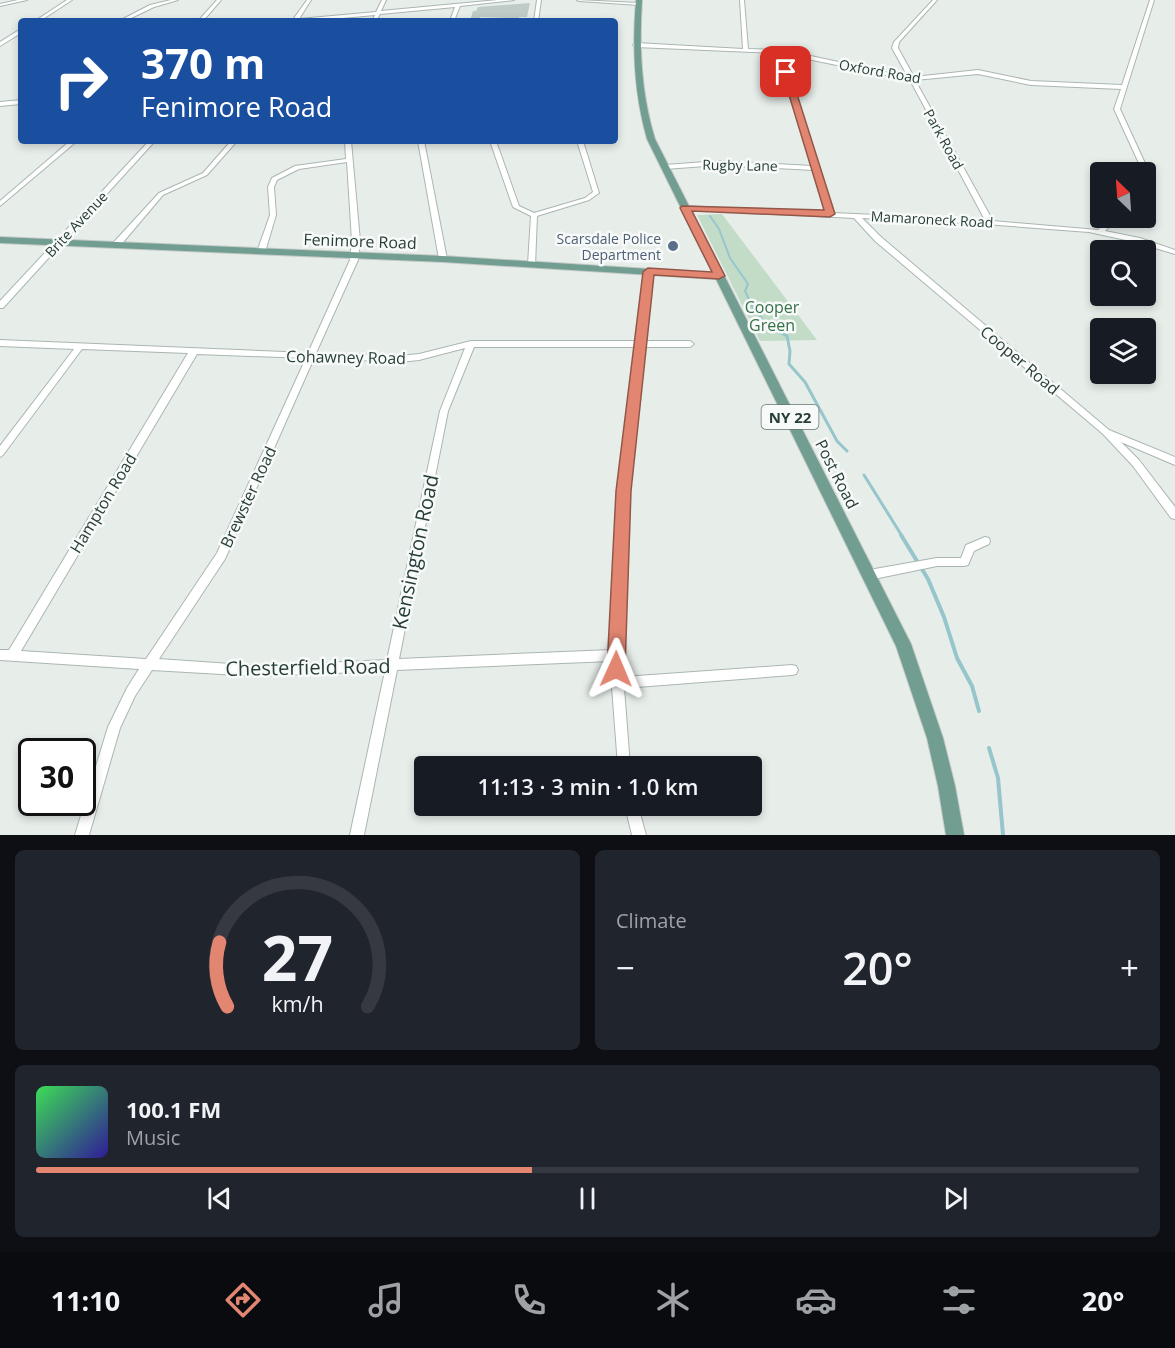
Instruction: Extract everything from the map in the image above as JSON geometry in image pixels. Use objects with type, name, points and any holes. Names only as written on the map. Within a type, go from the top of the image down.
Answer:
[{"type":"main road","name":"Post Road","points":[[639,2],[636,45],[645,119],[651,139],[903,644],[928,711],[943,764],[955,835]]},
{"type":"main road","name":"Fenimore Road","points":[[0,240],[443,259],[719,276]]},
{"type":"street","points":[[0,5],[26,0]]},
{"type":"street","points":[[42,18],[70,0]]},
{"type":"street","points":[[127,18],[152,6],[176,0]]},
{"type":"street","points":[[202,18],[212,4],[219,0]]},
{"type":"street","points":[[297,18],[309,0]]},
{"type":"street","points":[[376,18],[384,0]]},
{"type":"street","points":[[326,18],[512,0]]},
{"type":"street","points":[[536,18],[539,0]]},
{"type":"street","points":[[579,0],[639,2]]},
{"type":"street","points":[[742,0],[746,50]]},
{"type":"street","name":"Park Road","points":[[935,0],[895,45],[911,79],[990,222]]},
{"type":"street","points":[[1141,162],[1118,113],[1118,102],[1152,0]]},
{"type":"street","points":[[453,18],[458,5]]},
{"type":"street","points":[[0,44],[18,34]]},
{"type":"street","name":"Oxford Road","points":[[636,45],[780,52],[911,79],[982,72],[1030,83],[1123,87]]},
{"type":"street","points":[[780,52],[830,214]]},
{"type":"street","points":[[0,104],[18,102]]},
{"type":"street","points":[[0,204],[70,144]]},
{"type":"street","name":"Brite Avenue","points":[[0,306],[149,144]]},
{"type":"street","points":[[116,245],[161,194],[205,174],[231,144]]},
{"type":"street","name":"Brewster Road","points":[[82,835],[114,727],[148,664],[195,599],[221,556],[354,260],[356,241],[348,144]]},
{"type":"street","points":[[422,144],[443,259]]},
{"type":"street","points":[[494,144],[516,207],[534,215],[595,195],[597,190],[581,144]]},
{"type":"street","points":[[261,252],[273,215],[271,188],[274,179],[297,167],[350,160]]},
{"type":"street","name":"Rugby Lane","points":[[665,167],[719,163],[816,168]]},
{"type":"street","name":"Mamaroneck Road","points":[[685,208],[990,222],[1101,231],[1175,252]]},
{"type":"street","points":[[532,264],[534,215]]},
{"type":"street","name":"Cooper Road","points":[[855,215],[878,239],[1106,432],[1136,464],[1175,515]]},
{"type":"street","points":[[1101,231],[1104,228]]},
{"type":"street","points":[[623,756],[616,683],[616,655],[624,491],[648,272]]},
{"type":"street","name":"Cohawney Road","points":[[0,343],[312,357],[411,358],[471,344],[690,344]]},
{"type":"street","name":"Kensington Road","points":[[357,835],[444,411],[471,344]]},
{"type":"street","points":[[0,453],[80,346]]},
{"type":"street","name":"Hampton Road","points":[[6,655],[194,351]]},
{"type":"street","points":[[1106,432],[1175,461]]},
{"type":"street","points":[[869,575],[926,564],[964,562],[970,548],[984,541]]},
{"type":"street","name":"Chesterfield Road","points":[[6,655],[258,671],[616,655]]},
{"type":"street","points":[[616,683],[792,670]]},
{"type":"street","points":[[635,816],[639,835]]},
{"type":"green space","name":"Cooper Green","points":[[722,214],[817,340],[760,341],[697,215]]},
{"type":"building","points":[[530,3],[527,17],[519,18],[471,18],[473,11],[476,11],[478,7]]},
{"type":"waterway","points":[[710,216],[719,229],[730,258],[748,284],[745,291],[753,308]]},
{"type":"waterway","points":[[753,306],[765,324],[787,336],[790,351],[789,364],[805,382],[837,441],[847,451]]},
{"type":"waterway","points":[[864,475],[902,536]]},
{"type":"waterway","points":[[901,535],[928,579],[944,617],[957,658],[972,686],[979,711]]},
{"type":"waterway","points":[[989,748],[998,778],[1003,835]]},
{"type":"place","name":"Scarsdale Police Department","points":[[673,246]]},
{"type":"route","points":[[616,669],[624,491],[648,272],[719,276],[685,208],[830,214],[786,72]]}]
